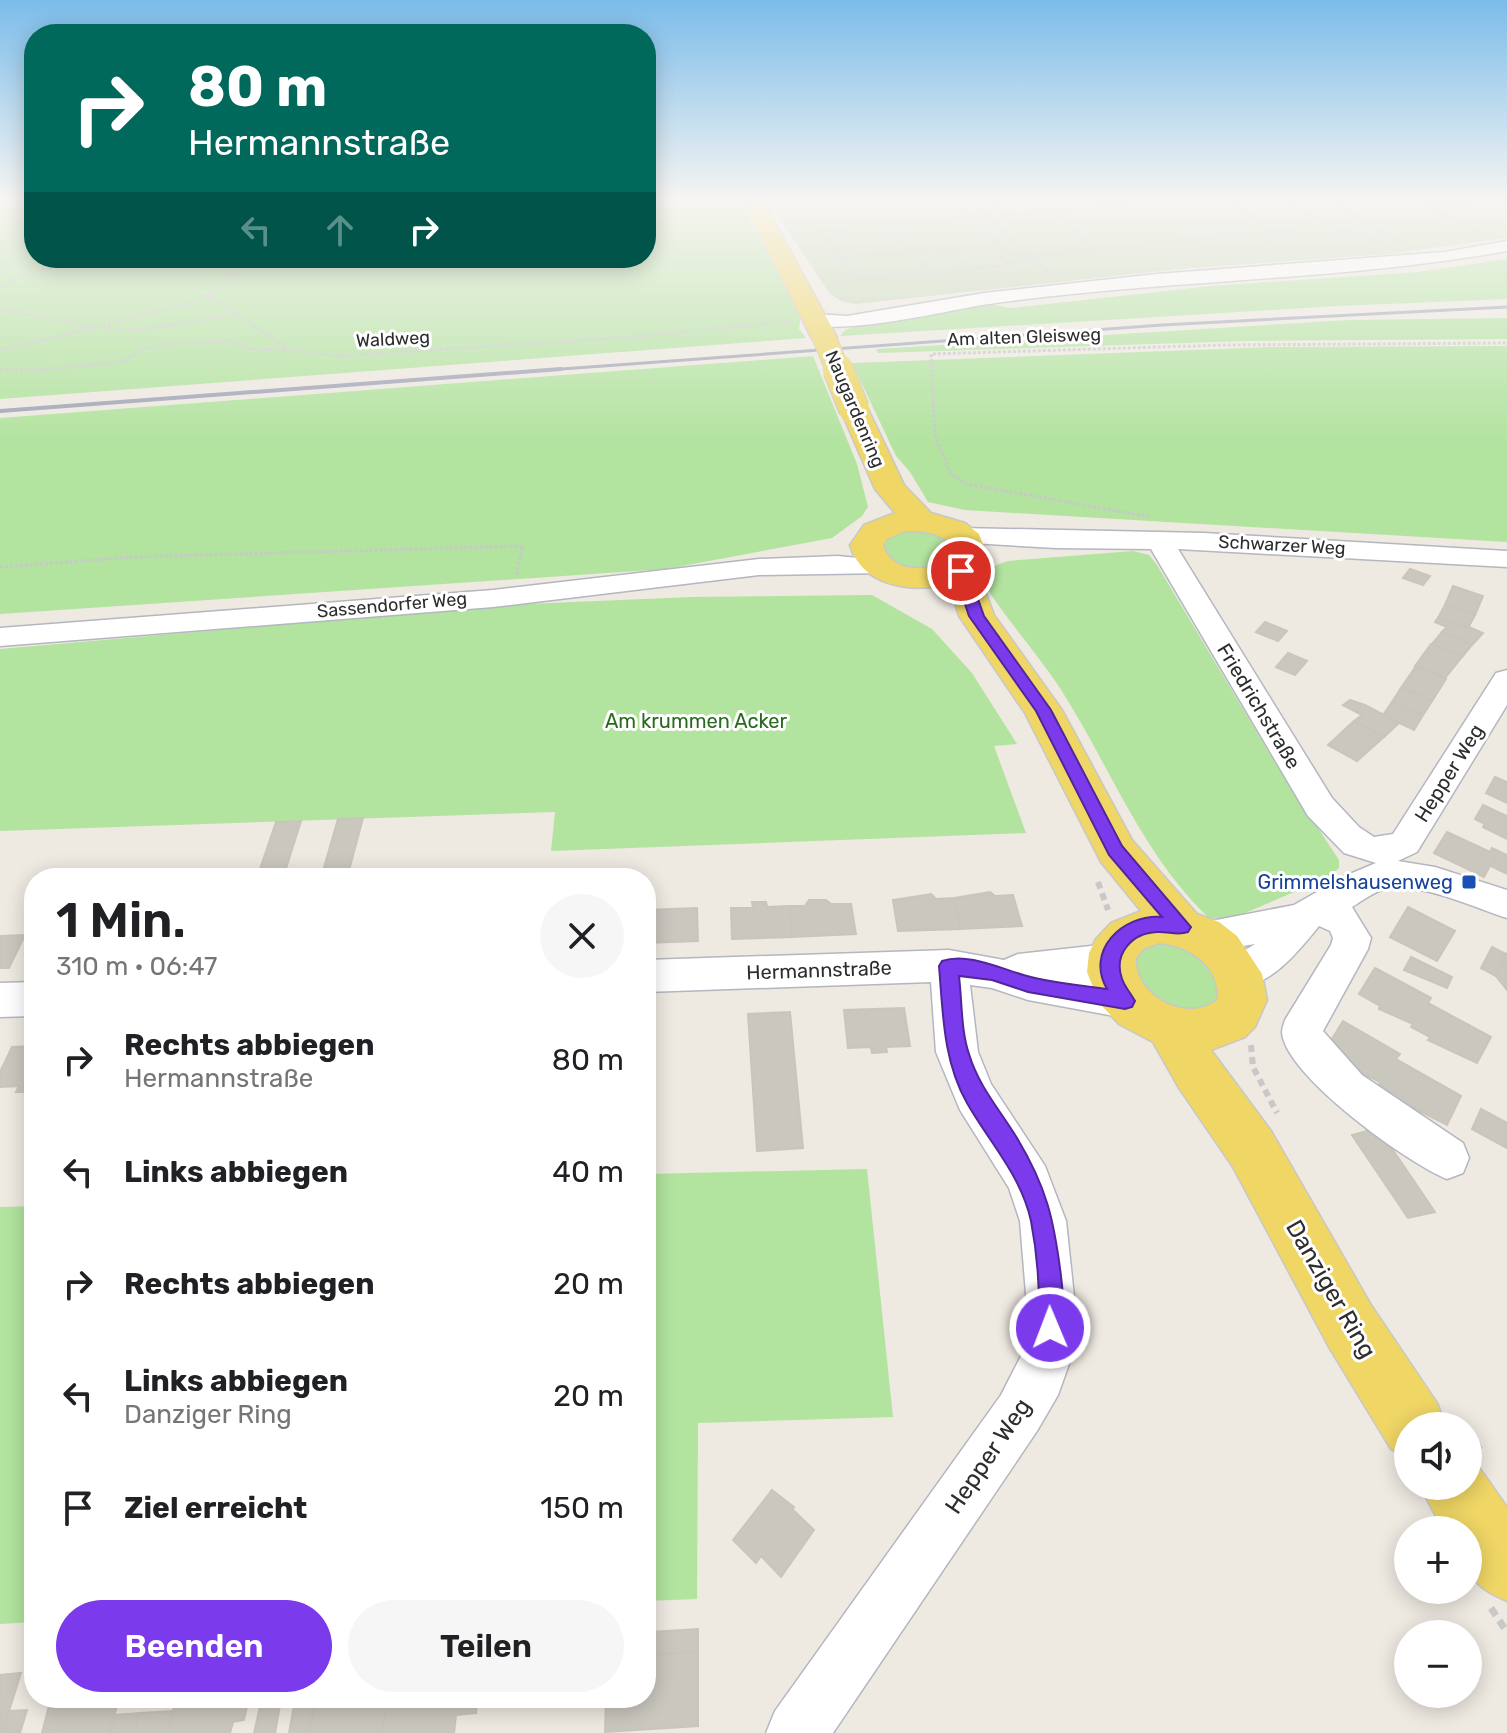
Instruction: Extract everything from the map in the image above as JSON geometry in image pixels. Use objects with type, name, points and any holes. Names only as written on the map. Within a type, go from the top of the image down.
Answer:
[{"type":"main road","name":"Naugardenring","points":[[792,282],[890,489],[921,521]]},
{"type":"main road","name":"Naugardenring","points":[[875,546],[890,489]]},
{"type":"main road","points":[[965,555],[941,578],[917,580],[895,576],[875,546],[900,521],[921,521],[951,529],[965,555],[977,616],[1043,710],[1116,851],[1193,932],[1227,953],[1240,973],[1245,994],[1238,1012],[1222,1026],[1198,1032],[1171,1029],[1146,1018],[1123,964],[1116,851]]},
{"type":"main road","points":[[917,580],[977,616]]},
{"type":"main road","points":[[1123,964],[1156,924],[1193,932]]},
{"type":"main road","name":"Danziger Ring","points":[[1222,1026],[1252,1149]]},
{"type":"main road","name":"Danziger Ring","points":[[1171,1029],[1197,1072],[1252,1149],[1350,1326],[1405,1412]]},
{"type":"main road","points":[[1462,1500],[1507,1566]]},
{"type":"street","points":[[814,326],[908,309],[1141,282]]},
{"type":"street","name":"Schwarzer Weg","points":[[965,555],[1056,540],[1159,540],[1507,559]]},
{"type":"street","name":"Friedrichstraße","points":[[1159,540],[1320,807],[1348,840],[1415,877],[1507,904]]},
{"type":"street","name":"Sassendorfer Weg","points":[[0,637],[511,596],[783,565],[842,563],[875,546]]},
{"type":"street","name":"Hepper Weg","points":[[1193,932],[1253,930],[1315,911],[1362,885],[1405,843],[1507,680]]},
{"type":"street","points":[[1315,911],[1343,921],[1352,938],[1349,949],[1305,1020],[1302,1033],[1315,1057],[1344,1085],[1447,1158]]},
{"type":"street","name":"Hepper Weg","points":[[1240,973],[1275,951],[1315,911]]},
{"type":"street","name":"Hermannstraße","points":[[656,976],[970,969],[1028,984],[1123,964]]},
{"type":"street","name":"Hepper Weg","points":[[797,1733],[1019,1413],[1040,1377],[1049,1350],[1051,1306],[1043,1221],[1029,1181],[1009,1145],[975,1096],[957,1052],[970,969]]},
{"type":"street","points":[[0,1000],[24,999]]},
{"type":"path","points":[[0,350],[176,308],[207,295],[225,282]]},
{"type":"path","name":"Waldweg","points":[[207,295],[291,350],[312,355],[365,355],[814,326]]},
{"type":"path","points":[[0,309],[96,327],[137,330],[240,314]]},
{"type":"path","points":[[0,370],[40,370],[123,362],[145,348],[176,343],[233,341],[248,349],[291,350]]},
{"type":"path","name":"Am alten Gleisweg","points":[[1204,541],[1188,527],[1140,514],[967,484],[951,474],[935,436],[931,354],[1225,345],[1507,343]]},
{"type":"path","points":[[0,567],[161,556],[523,546],[511,596]]},
{"type":"green space","points":[[0,282],[783,282],[801,315],[799,329],[806,338],[0,399]]},
{"type":"green space","points":[[822,282],[1060,282],[856,304],[841,301],[829,293]]},
{"type":"green space","points":[[1272,282],[1507,282],[1507,299],[840,336],[845,330],[858,326],[990,304],[1011,308]]},
{"type":"green space","points":[[1507,318],[1507,339],[1247,341],[878,353],[876,349],[1348,320]]},
{"type":"green space","points":[[1507,346],[1507,542],[965,510],[928,502],[896,456],[852,363],[1270,347]]},
{"type":"green space","points":[[813,356],[857,464],[868,507],[862,516],[832,538],[666,569],[0,614],[0,418]]},
{"type":"green space","points":[[931,527],[962,551],[948,569],[895,569],[875,541],[883,533]]},
{"type":"green space","points":[[1133,551],[1149,555],[1157,565],[1277,766],[1339,860],[1339,868],[1327,878],[1231,919],[1209,918],[1164,866],[1060,688],[984,584],[994,566],[1008,561]]},
{"type":"green space","name":"Am krummen Acker","points":[[872,595],[932,629],[972,673],[1017,744],[994,746],[1026,833],[551,851],[555,812],[0,831],[0,649],[504,605],[692,597]]},
{"type":"green space","points":[[1184,941],[1221,969],[1221,1004],[1182,1016],[1138,993],[1130,957],[1142,944]]},
{"type":"green space","points":[[867,1169],[893,1417],[698,1423],[697,1599],[656,1601],[656,1174]]},
{"type":"green space","points":[[24,1206],[24,1623],[0,1624],[0,1207]]},
{"type":"building","points":[[1410,569],[1430,576],[1423,585],[1403,578]]},
{"type":"building","points":[[1453,586],[1483,596],[1475,615],[1445,605]]},
{"type":"building","points":[[1445,605],[1475,615],[1468,628],[1438,618]]},
{"type":"building","points":[[1438,618],[1483,633],[1472,645],[1442,632],[1447,627],[1435,622]]},
{"type":"building","points":[[1265,622],[1287,631],[1278,641],[1256,632]]},
{"type":"building","points":[[1442,632],[1472,645],[1462,657],[1432,644]]},
{"type":"building","points":[[1431,644],[1462,657],[1445,678],[1415,666]]},
{"type":"building","points":[[1288,653],[1307,661],[1295,675],[1276,667]]},
{"type":"building","points":[[1416,666],[1446,679],[1432,701],[1401,688]]},
{"type":"building","points":[[1401,688],[1432,701],[1423,715],[1392,702]]},
{"type":"building","points":[[1350,700],[1399,723],[1384,737],[1354,721],[1362,715],[1343,705]]},
{"type":"building","points":[[1392,702],[1423,715],[1414,730],[1383,715]]},
{"type":"building","points":[[1354,721],[1384,737],[1357,761],[1328,745]]},
{"type":"building","points":[[1495,777],[1507,782],[1507,803],[1486,793]]},
{"type":"building","points":[[1483,805],[1507,816],[1507,839],[1483,827],[1485,824],[1475,819]]},
{"type":"building","points":[[363,818],[350,868],[324,868],[338,819]]},
{"type":"building","points":[[301,821],[286,868],[260,868],[276,822]]},
{"type":"building","points":[[1447,832],[1490,852],[1492,848],[1498,851],[1484,877],[1434,853]]},
{"type":"building","points":[[1498,851],[1507,855],[1507,874],[1491,866]]},
{"type":"building","points":[[990,892],[995,896],[1013,895],[1022,926],[960,929],[954,898]]},
{"type":"building","points":[[931,894],[936,899],[954,898],[960,929],[898,931],[893,900]]},
{"type":"building","points":[[809,900],[851,904],[856,934],[792,937],[789,906],[805,906]]},
{"type":"building","points":[[752,902],[766,902],[767,907],[789,906],[792,937],[732,939],[731,908],[753,908]]},
{"type":"building","points":[[1408,907],[1455,931],[1437,961],[1390,937]]},
{"type":"building","points":[[697,908],[698,941],[656,943],[656,910]]},
{"type":"building","points":[[24,935],[9,968],[0,968],[0,936]]},
{"type":"building","points":[[1492,947],[1506,954],[1496,976],[1481,968]]},
{"type":"building","points":[[1507,953],[1507,990],[1496,976]]},
{"type":"building","points":[[1411,957],[1452,977],[1447,988],[1404,970]]},
{"type":"building","points":[[1375,968],[1431,998],[1428,1003],[1491,1037],[1477,1063],[1428,1040],[1430,1037],[1411,1027],[1413,1024],[1379,1009],[1380,1006],[1359,994]]},
{"type":"building","points":[[904,1008],[910,1046],[886,1047],[887,1052],[872,1053],[871,1047],[848,1048],[844,1010]]},
{"type":"building","points":[[790,1012],[803,1148],[757,1151],[748,1014]]},
{"type":"building","points":[[1343,1021],[1400,1054],[1396,1059],[1461,1096],[1447,1125],[1396,1099],[1398,1096],[1379,1085],[1380,1082],[1345,1065],[1325,1050]]},
{"type":"building","points":[[24,1046],[24,1092],[16,1092],[19,1086],[0,1087],[0,1072],[12,1047]]},
{"type":"building","points":[[1481,1109],[1507,1123],[1507,1148],[1472,1129]]},
{"type":"building","points":[[1378,1128],[1435,1212],[1408,1218],[1352,1135]]},
{"type":"building","points":[[772,1490],[794,1507],[792,1509],[814,1530],[781,1577],[761,1556],[756,1563],[733,1540]]},
{"type":"building","points":[[698,1629],[698,1652],[656,1654],[656,1632]]},
{"type":"building","points":[[698,1652],[698,1726],[605,1732],[606,1708],[656,1708],[656,1654]]},
{"type":"building","points":[[21,1673],[2,1733],[0,1733],[0,1675]]},
{"type":"building","points":[[48,1708],[116,1708],[110,1733],[42,1733]]},
{"type":"building","points":[[174,1708],[247,1708],[244,1720],[233,1722],[230,1733],[168,1733]]},
{"type":"building","points":[[260,1708],[280,1708],[275,1733],[254,1733]]},
{"type":"building","points":[[294,1708],[313,1708],[309,1733],[289,1733]]},
{"type":"building","points":[[314,1708],[386,1708],[382,1733],[309,1733]]},
{"type":"building","points":[[386,1708],[476,1708],[476,1713],[456,1715],[454,1733],[382,1733]]},
{"type":"building","points":[[27,1710],[20,1733],[2,1733],[9,1711]]},
{"type":"building","points":[[173,1711],[168,1733],[134,1733],[139,1713]]},
{"type":"building","points":[[139,1713],[134,1733],[110,1733],[114,1715]]},
{"type":"railway","points":[[547,370],[1162,325],[1507,307]]},
{"type":"railway","points":[[547,370],[561,369]]},
{"type":"railway","points":[[0,411],[547,370]]},
{"type":"railway","points":[[534,371],[547,370]]},
{"type":"place","name":"Grimmelshausenweg","points":[[1469,882]]},
{"type":"route","points":[[961,571],[977,616],[1025,679],[1116,851],[1181,927],[1156,924],[1133,930],[1117,942],[1109,960],[1112,981],[1125,1001],[1028,984],[992,972],[949,966],[957,1052],[975,1096],[1009,1145],[1029,1181],[1043,1221],[1051,1306],[1050,1328]]}]
